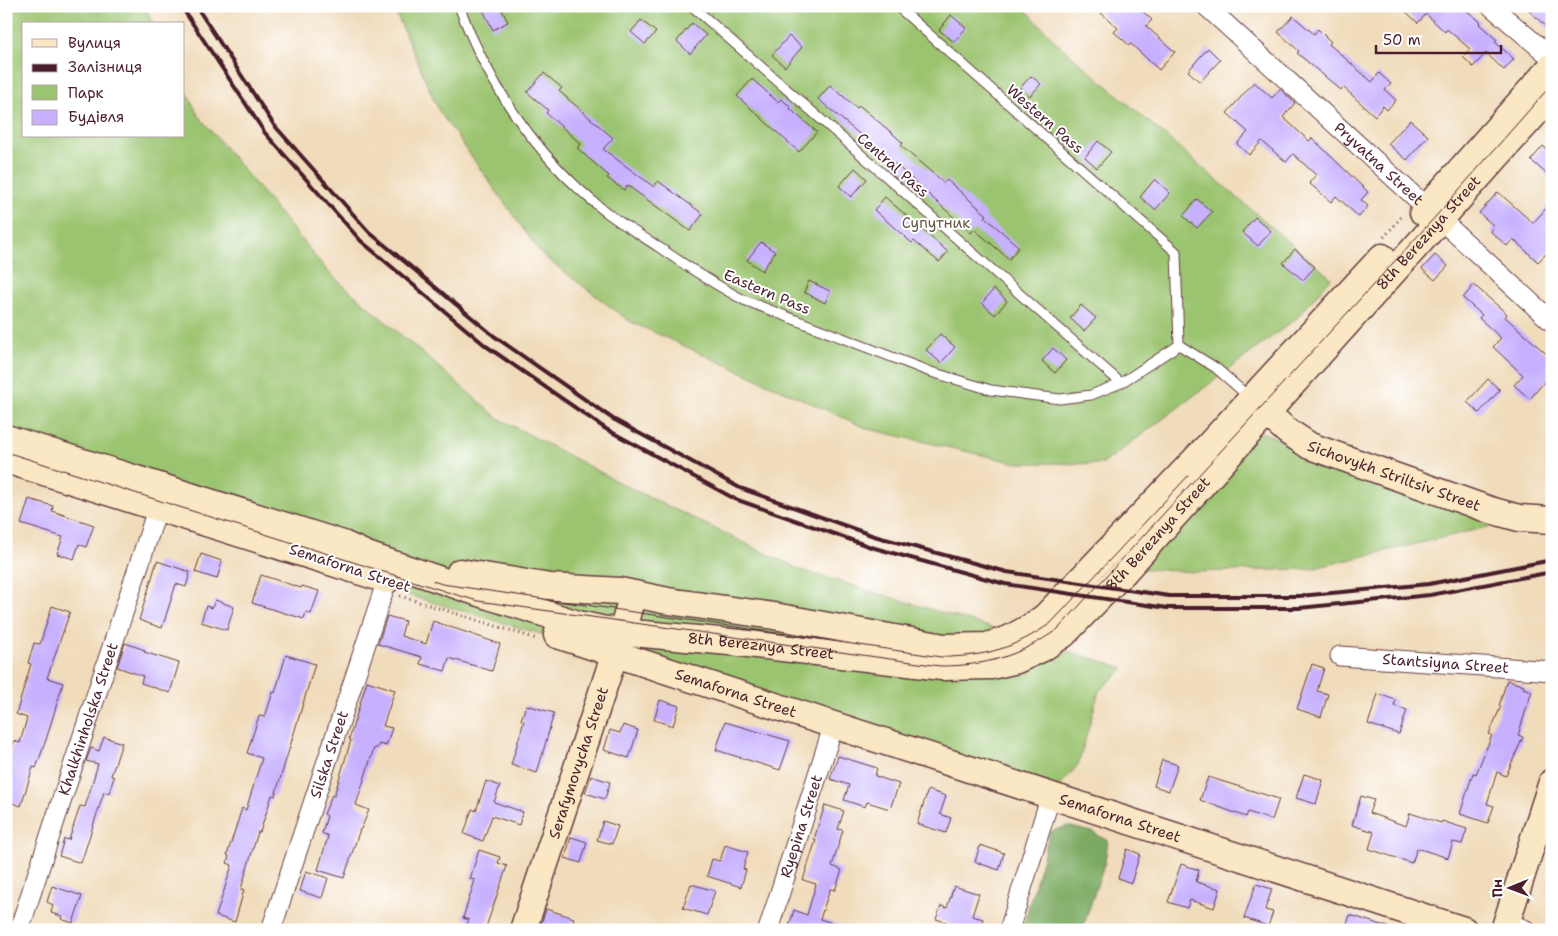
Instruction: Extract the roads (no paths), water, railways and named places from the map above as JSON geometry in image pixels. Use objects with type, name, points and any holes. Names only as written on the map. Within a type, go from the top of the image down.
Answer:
[{"type":"main road","name":"8th Bereznya Street","points":[[1434,214],[1552,66]]},
{"type":"main road","name":"8th Bereznya Street","points":[[632,594],[774,616],[944,647],[987,646],[1009,639],[1045,618],[1259,406],[1434,214],[1552,95]]},
{"type":"main road","name":"8th Bereznya Street","points":[[619,643],[740,643],[942,667],[991,666],[1017,660],[1041,649],[1064,634],[1124,573],[1259,406]]},
{"type":"main road","name":"Sichovykh Striltsiv Street","points":[[1259,406],[1287,431],[1310,446],[1490,510],[1519,518],[1552,520]]},
{"type":"main road","name":"Semaforna Street","points":[[6,438],[343,544],[367,555],[578,624],[619,643],[834,724],[1464,930]]},
{"type":"main road","name":"Semaforna Street","points":[[6,460],[387,580],[619,643]]},
{"type":"main road","name":"Semaforna Street","points":[[343,544],[369,548],[429,566],[461,573],[550,587],[608,590],[632,594]]},
{"type":"main road","name":"Serafymovycha Street","points":[[523,930],[619,643],[632,594]]},
{"type":"main road","points":[[1512,927],[1552,782]]},
{"type":"street","name":"Pryvatna Street","points":[[1206,6],[1552,322]]},
{"type":"street","points":[[1491,6],[1552,58]]},
{"type":"street","name":"Khalkhinholska Street","points":[[19,930],[158,507]]},
{"type":"street","name":"Silska Street","points":[[271,930],[387,580]]},
{"type":"street","name":"Stantsiyna Street","points":[[1340,656],[1552,671]]},
{"type":"street","name":"Ryepina Street","points":[[768,930],[834,724]]},
{"type":"street","points":[[1009,930],[1051,795]]},
{"type":"lane","name":"Eastern Pass","points":[[459,6],[490,77],[521,126],[559,170],[601,209],[717,286],[744,300],[928,371],[991,390],[1060,399],[1091,395],[1121,383],[1179,345]]},
{"type":"lane","name":"Central Pass","points":[[692,6],[1121,383]]},
{"type":"lane","name":"Western Pass","points":[[897,6],[1176,252],[1179,345]]},
{"type":"lane","points":[[1179,345],[1216,368],[1259,406]]},
{"type":"tram line","points":[[6,452],[478,601],[940,666],[973,664],[1002,658],[1030,646],[1058,629],[1436,216],[1552,84]]},
{"type":"tram line","points":[[433,581],[442,584],[941,657],[972,655],[1012,645],[1051,623],[1188,476]]},
{"type":"railway","points":[[181,6],[265,133],[361,241],[486,346],[606,429],[735,499],[871,547],[1005,584],[1167,608],[1299,608],[1430,595],[1552,572]]},
{"type":"railway","points":[[196,6],[274,125],[369,232],[494,336],[613,419],[740,488],[874,536],[1007,572],[1169,596],[1299,596],[1429,584],[1552,560]]},
{"type":"park label","name":"Супутник","points":[[936,223]]}]
